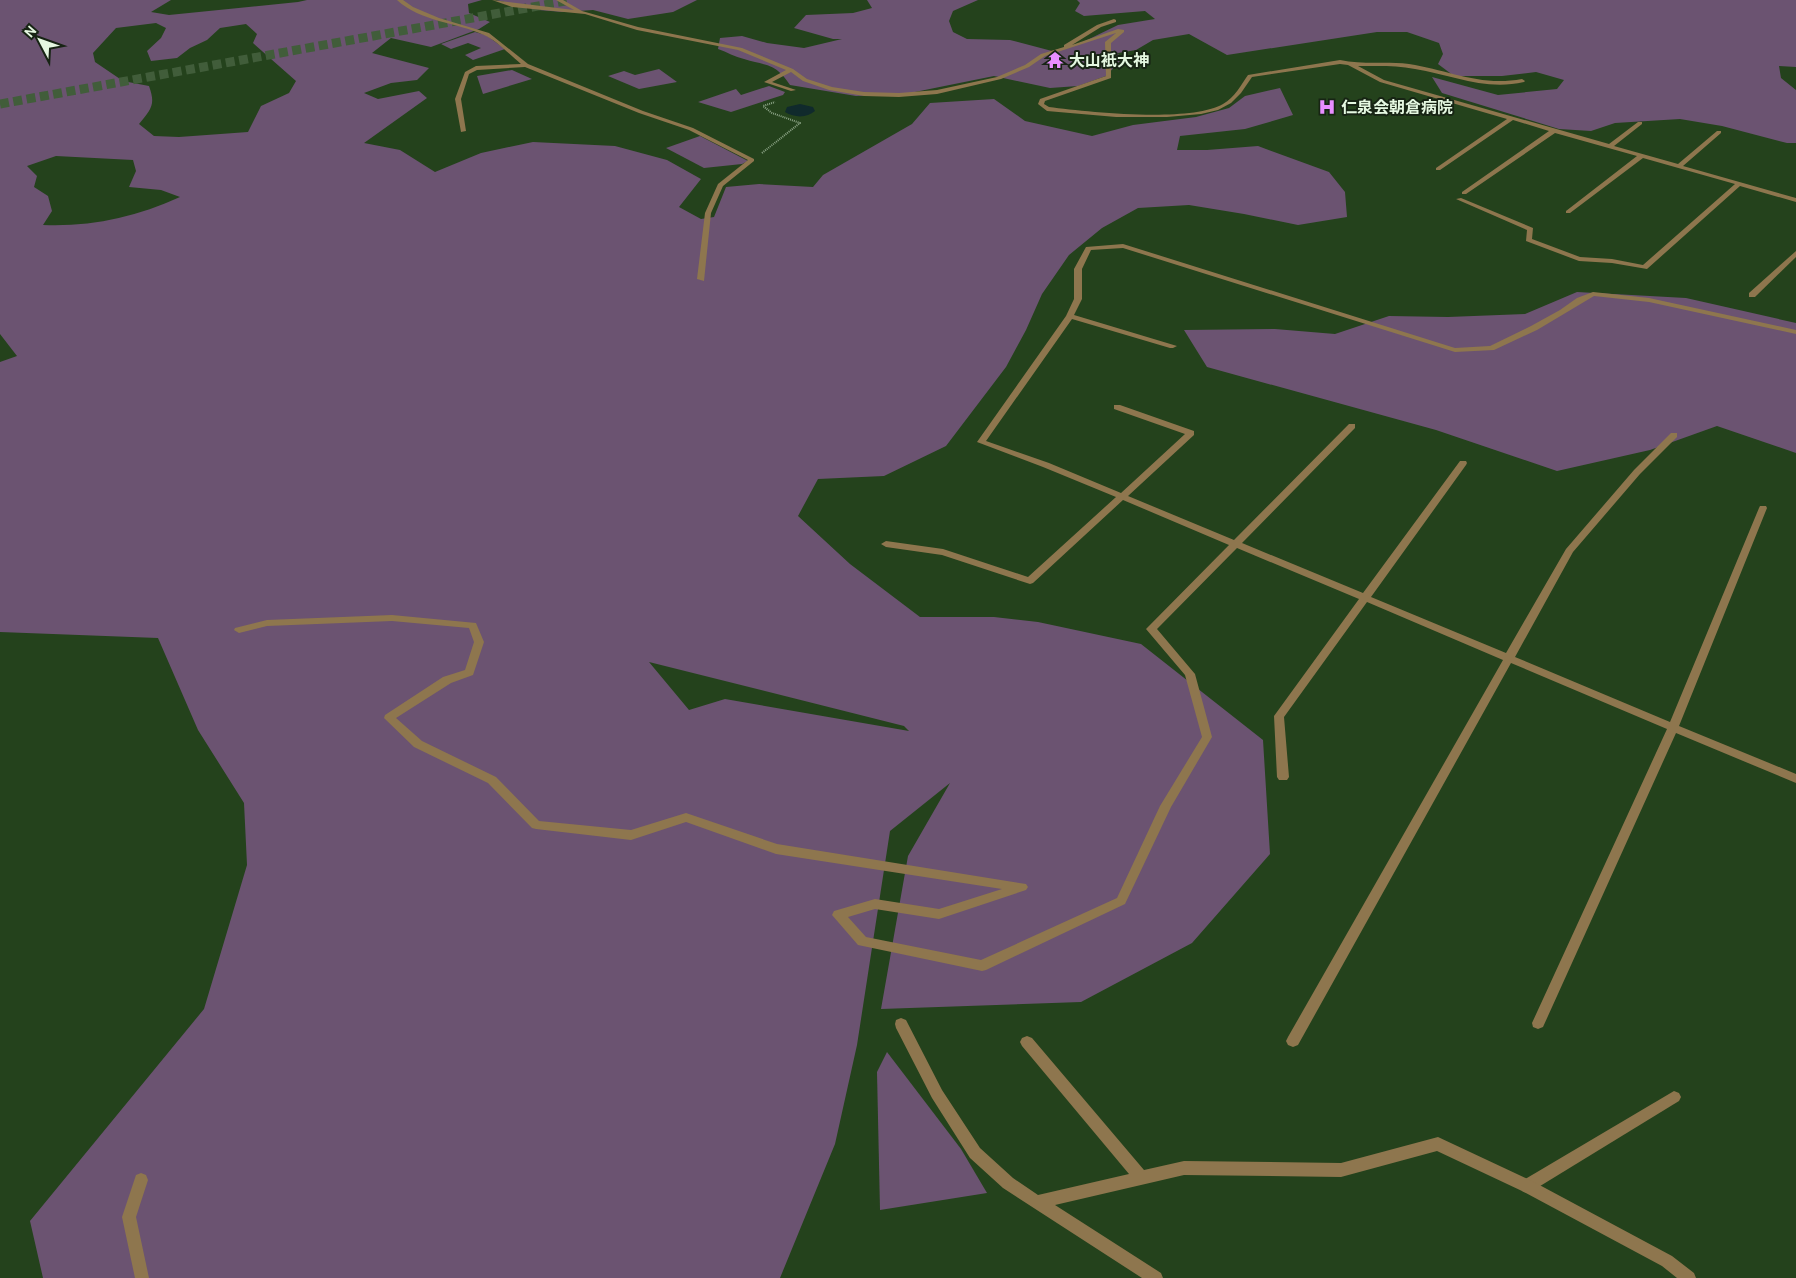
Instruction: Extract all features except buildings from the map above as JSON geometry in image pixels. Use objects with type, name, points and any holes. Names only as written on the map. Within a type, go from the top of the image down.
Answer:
[{"type":"street","points":[[400,0],[411,8],[437,19],[488,34],[526,65],[641,112],[691,129],[752,160],[720,185],[708,213],[700,279]]},
{"type":"street","points":[[495,0],[512,5],[585,14],[637,28],[740,49],[791,70],[805,80],[831,89],[864,94],[899,95],[936,92],[999,78],[1027,66],[1043,55],[1120,30],[1122,31],[1108,42],[1109,77],[1042,100],[1041,104],[1047,109],[1114,116],[1161,116],[1212,111],[1225,105],[1237,96],[1250,76],[1340,62],[1414,67],[1471,82],[1507,85],[1522,81]]},
{"type":"street","points":[[560,0],[585,14]]},
{"type":"street","points":[[1059,50],[1098,26],[1114,21]]},
{"type":"street","points":[[1350,64],[1382,81],[1796,200]]},
{"type":"street","points":[[463,131],[458,99],[467,72],[476,68],[526,65]]},
{"type":"street","points":[[791,70],[767,82],[793,90]]},
{"type":"street","points":[[1438,169],[1511,119]]},
{"type":"street","points":[[1609,147],[1640,123]]},
{"type":"street","points":[[1464,193],[1553,131]]},
{"type":"street","points":[[1678,166],[1719,132]]},
{"type":"street","points":[[1568,212],[1641,156]]},
{"type":"street","points":[[1459,200],[1531,229],[1528,240],[1580,259],[1612,261],[1644,267],[1739,184]]},
{"type":"street","points":[[1796,332],[1649,300],[1593,294],[1534,328],[1491,348],[1455,350],[1123,246],[1088,248],[1078,268],[1078,299],[1070,316],[982,442],[1046,465],[1674,726],[1796,779]]},
{"type":"street","points":[[1752,295],[1796,253]]},
{"type":"street","points":[[1070,316],[1173,346]]},
{"type":"street","points":[[886,544],[943,552],[1030,581],[1191,433],[1117,406]]},
{"type":"street","points":[[239,630],[267,623],[392,618],[473,625],[479,642],[469,672],[446,680],[389,718],[418,744],[492,780],[536,825],[631,834],[686,817],[776,849],[1022,888],[939,914],[875,904],[838,915],[862,941],[982,966],[1121,901],[1166,806],[1207,738],[1190,674],[1151,629],[1352,426]]},
{"type":"street","points":[[1293,1041],[1569,551],[1637,472],[1674,435]]},
{"type":"street","points":[[1283,777],[1280,716],[1463,463]]},
{"type":"street","points":[[1538,1023],[1674,726],[1763,508]]},
{"type":"street","points":[[901,1024],[937,1094],[976,1154],[1008,1183],[1156,1278]]},
{"type":"street","points":[[1027,1042],[1141,1178]]},
{"type":"street","points":[[1526,1186],[1674,1097]]},
{"type":"street","points":[[1037,1202],[1184,1168],[1341,1170],[1438,1144],[1526,1186],[1667,1261],[1688,1278]]},
{"type":"street","points":[[141,1180],[130,1217],[142,1278]]},
{"type":"path","points":[[752,160],[800,123],[772,113],[763,106],[791,96],[793,90]]},
{"type":"shaded area","points":[[0,0],[171,0],[151,12],[169,15],[307,0],[482,0],[468,4],[469,13],[490,22],[479,29],[431,47],[391,38],[372,53],[429,68],[417,80],[391,83],[364,93],[378,99],[419,91],[427,98],[364,143],[400,150],[435,172],[481,153],[533,142],[615,146],[667,160],[701,179],[679,207],[701,219],[714,217],[726,187],[759,184],[813,187],[823,175],[912,124],[930,103],[994,99],[1025,121],[1092,136],[1133,125],[1196,117],[1229,108],[1245,96],[1280,88],[1293,115],[1245,129],[1180,136],[1177,150],[1258,146],[1329,172],[1345,192],[1347,217],[1298,225],[1189,205],[1138,208],[1102,228],[1069,255],[1042,294],[1026,330],[1006,367],[946,446],[884,476],[818,479],[798,516],[850,564],[920,617],[994,617],[1038,622],[1141,644],[1263,740],[1270,854],[1192,943],[1081,1002],[881,1009],[908,856],[950,783],[890,831],[857,1045],[835,1144],[780,1278],[43,1278],[30,1221],[204,1009],[247,865],[244,803],[198,730],[158,638],[0,632],[0,362],[17,356],[0,334]],"holes":[[[156,23],[166,28],[161,38],[147,51],[151,61],[177,58],[190,48],[207,40],[220,28],[246,24],[257,34],[253,43],[296,81],[289,93],[261,106],[248,132],[179,137],[154,136],[139,124],[151,106],[152,98],[149,86],[123,81],[95,62],[93,53],[116,28]],[[56,156],[133,160],[136,171],[129,187],[161,190],[180,197],[147,210],[113,219],[78,224],[43,225],[52,211],[48,196],[34,187],[37,176],[27,166]],[[649,662],[904,726],[909,731],[725,699],[689,710]]]},
{"type":"shaded area","points":[[496,0],[697,0],[673,12],[628,19],[593,10],[563,12],[538,10]]},
{"type":"shaded area","points":[[867,0],[978,0],[953,11],[949,21],[953,32],[967,39],[1010,40],[1052,51],[1083,42],[1118,25],[1155,19],[1145,11],[1084,16],[1075,11],[1080,3],[1077,0],[1796,0],[1796,67],[1779,66],[1781,78],[1796,90],[1796,143],[1787,143],[1722,126],[1680,119],[1615,123],[1591,131],[1559,129],[1442,93],[1432,77],[1498,95],[1557,89],[1564,80],[1536,72],[1502,76],[1454,76],[1438,64],[1443,54],[1439,43],[1407,32],[1377,32],[1227,55],[1189,34],[1153,40],[1136,50],[1118,53],[1120,61],[1106,76],[1078,86],[1050,88],[994,76],[905,94],[856,96],[790,85],[780,72],[770,66],[737,57],[718,49],[720,38],[742,36],[767,43],[804,48],[842,39],[833,39],[794,28],[806,15],[853,13],[872,8]]},
{"type":"shaded area","points":[[475,32],[486,35],[505,49],[473,60],[465,55],[481,48],[468,43],[451,49],[441,44]]},
{"type":"shaded area","points":[[659,69],[677,82],[639,89],[608,76],[624,71],[635,75]]},
{"type":"shaded area","points":[[512,70],[532,79],[483,94],[477,76]]},
{"type":"shaded area","points":[[769,86],[785,92],[783,95],[731,112],[698,102],[736,89],[741,95]]},
{"type":"shaded area","points":[[700,136],[748,161],[742,164],[704,168],[666,148]]},
{"type":"shaded area","points":[[1577,292],[1686,298],[1796,323],[1796,453],[1717,426],[1650,450],[1557,471],[1436,430],[1207,367],[1184,330],[1275,329],[1335,334],[1389,316],[1448,317],[1525,314]]},
{"type":"shaded area","points":[[887,1052],[961,1149],[987,1193],[880,1210],[877,1072]]},
{"type":"water","points":[[800,104],[813,107],[815,111],[801,116],[785,112],[787,107]]},
{"type":"tunnel","points":[[0,104],[571,0]]},
{"type":"place","name":"大山衹大神","points":[[1055,60]]},
{"type":"place","name":"仁泉会朝倉病院","points":[[1327,107]]}]
